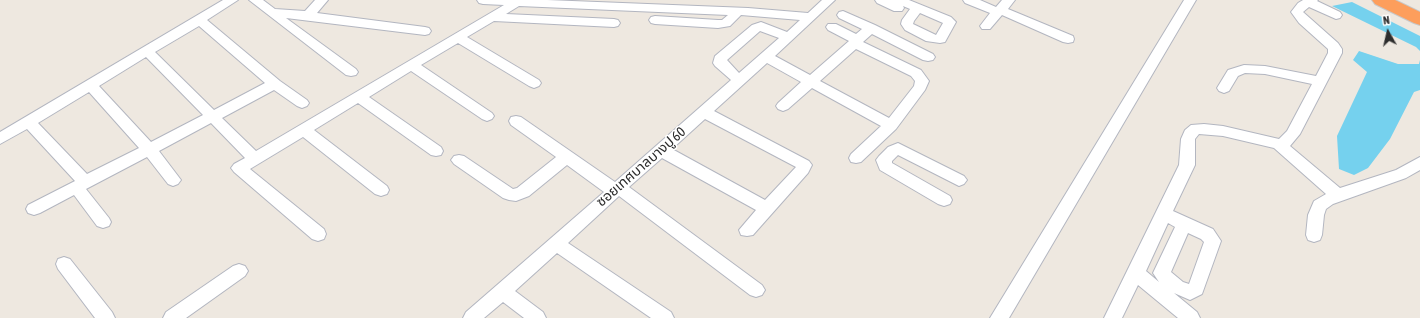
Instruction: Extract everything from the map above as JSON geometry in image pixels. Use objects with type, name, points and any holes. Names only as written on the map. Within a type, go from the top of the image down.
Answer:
[{"type":"highway","points":[[1381,0],[1420,19]]},
{"type":"highway","points":[[1414,0],[1420,3]]},
{"type":"street","points":[[0,139],[232,0]]},
{"type":"street","points":[[255,0],[351,72]]},
{"type":"street","points":[[308,15],[322,0]]},
{"type":"street","points":[[483,0],[573,3],[718,24],[726,23],[745,8],[811,17]]},
{"type":"street","points":[[653,14],[663,0]]},
{"type":"street","name":"ซอยเทศบาลบางปู 60","points":[[472,318],[829,0]]},
{"type":"street","points":[[880,0],[918,8],[950,22],[942,37],[936,39],[909,27],[907,24],[918,8]]},
{"type":"street","points":[[969,0],[1068,39]]},
{"type":"street","points":[[986,26],[1009,0]]},
{"type":"street","points":[[999,318],[1190,0]]},
{"type":"street","points":[[1279,144],[1284,143],[1293,134],[1335,53],[1335,49],[1327,40],[1303,20],[1297,12],[1310,1],[1336,15]]},
{"type":"street","points":[[318,234],[239,168],[517,2]]},
{"type":"street","points":[[274,14],[308,15],[425,31]]},
{"type":"street","points":[[843,15],[928,57]]},
{"type":"street","points":[[492,17],[614,23]]},
{"type":"street","points":[[203,23],[275,84],[302,103]]},
{"type":"street","points":[[739,80],[720,63],[720,58],[756,28],[764,26],[788,37]]},
{"type":"street","points":[[832,27],[916,73],[922,81],[920,87],[891,125],[856,158]]},
{"type":"street","points":[[783,106],[871,28]]},
{"type":"street","points":[[458,37],[534,83]]},
{"type":"street","points":[[151,55],[255,159]]},
{"type":"street","points":[[766,57],[891,125]]},
{"type":"street","points":[[411,65],[487,116]]},
{"type":"street","points":[[1224,88],[1233,73],[1244,68],[1265,70],[1320,81]]},
{"type":"street","points":[[34,209],[275,84]]},
{"type":"street","points":[[93,87],[149,149],[173,180]]},
{"type":"street","points":[[359,96],[436,151]]},
{"type":"street","points":[[704,112],[804,165],[803,170],[748,230]]},
{"type":"street","points":[[516,121],[616,189],[756,290]]},
{"type":"street","points":[[31,124],[80,185],[103,222]]},
{"type":"street","points":[[1113,318],[1136,273],[1186,165],[1188,139],[1190,134],[1196,129],[1204,128],[1223,131],[1279,144],[1338,195]]},
{"type":"street","points":[[304,130],[381,190]]},
{"type":"street","points":[[875,141],[893,150]]},
{"type":"street","points":[[944,200],[885,166],[884,160],[893,150],[896,148],[900,149],[959,180]]},
{"type":"street","points":[[661,150],[767,208]]},
{"type":"street","points":[[459,160],[509,194],[516,195],[523,192],[567,157]]},
{"type":"street","points":[[1314,236],[1316,215],[1320,205],[1338,195],[1401,174],[1420,163]]},
{"type":"street","points":[[1164,214],[1184,224]]},
{"type":"street","points":[[556,243],[665,318]]},
{"type":"street","points":[[64,264],[106,318]]},
{"type":"street","points":[[172,318],[239,271]]},
{"type":"street","points":[[1136,273],[1191,318]]},
{"type":"street","points":[[502,291],[538,318]]},
{"type":"water","points":[[1352,2],[1420,36],[1420,51],[1416,47],[1332,6]]},
{"type":"water","points":[[1359,51],[1398,64],[1419,64],[1420,60],[1420,90],[1414,92],[1390,139],[1368,168],[1354,175],[1339,169],[1337,136],[1367,72],[1353,60]]}]
